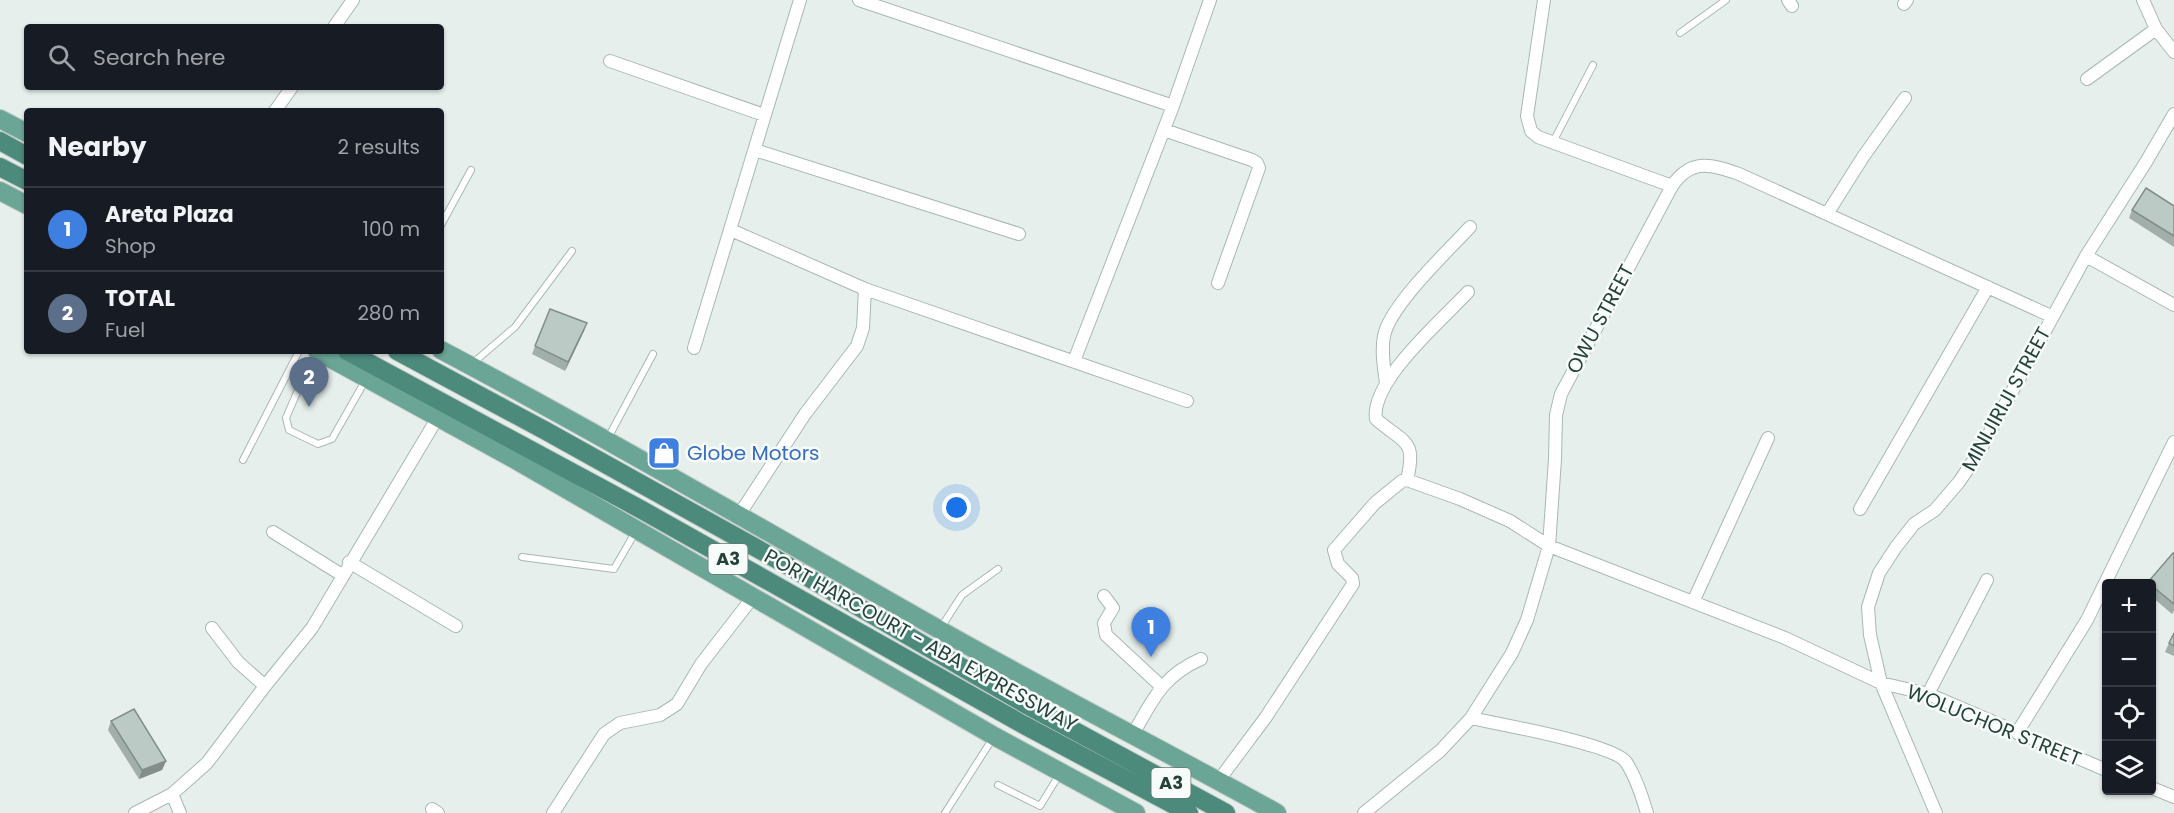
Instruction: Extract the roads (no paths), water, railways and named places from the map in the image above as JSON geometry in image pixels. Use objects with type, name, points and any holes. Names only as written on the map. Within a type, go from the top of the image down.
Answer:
[{"type":"highway","points":[[0,141],[24,154]]},
{"type":"highway","points":[[0,167],[24,179]]},
{"type":"highway","name":"PORT HARCOURT - ABA EXPRESSWAY","points":[[353,354],[632,504],[1024,725],[1112,761],[1226,813]]},
{"type":"highway","name":"PORT HARCOURT - ABA EXPRESSWAY","points":[[404,354],[785,564],[1015,698],[1189,813]]},
{"type":"main road","points":[[0,119],[24,131]]},
{"type":"main road","points":[[0,191],[24,203]]},
{"type":"main road","points":[[444,352],[1037,684],[1277,813]]},
{"type":"main road","points":[[322,354],[438,417],[1124,810]]},
{"type":"street","points":[[336,24],[353,0]]},
{"type":"street","points":[[694,348],[800,0]]},
{"type":"street","points":[[859,0],[1173,106]]},
{"type":"street","points":[[1074,361],[1164,130],[1210,0]]},
{"type":"street","points":[[1544,0],[1527,116],[1531,131],[1538,137],[1553,143],[1672,186]]},
{"type":"street","points":[[2143,0],[2156,29],[2174,52]]},
{"type":"street","points":[[2087,79],[2156,29]]},
{"type":"street","points":[[610,61],[764,116]]},
{"type":"street","points":[[277,108],[290,90]]},
{"type":"street","points":[[1827,214],[1863,157],[1905,98]]},
{"type":"street","name":"MINIJIRIJI STREET","points":[[1936,813],[1881,683],[1870,635],[1868,607],[1879,573],[1914,524],[1935,510],[1959,482],[1978,454],[2086,255],[2174,114]]},
{"type":"street","points":[[1164,130],[1252,160],[1259,168],[1218,283]]},
{"type":"street","points":[[755,150],[1019,234]]},
{"type":"street","name":"OWU STREET","points":[[1364,813],[1440,751],[1471,718],[1512,652],[1527,620],[1549,546],[1556,415],[1561,394],[1672,186],[1684,172],[1691,167],[1703,165],[1717,166],[1738,174],[2051,316]]},
{"type":"street","points":[[1386,383],[1383,350],[1384,336],[1389,323],[1408,296],[1470,226]]},
{"type":"street","points":[[731,230],[865,289],[1187,401]]},
{"type":"street","points":[[2086,255],[2174,305]]},
{"type":"street","points":[[1860,509],[1988,287]]},
{"type":"street","points":[[739,515],[805,414],[857,346],[863,328],[865,289]]},
{"type":"street","points":[[1219,780],[1266,717],[1353,584],[1352,578],[1338,564],[1334,550],[1375,503],[1402,481],[1407,480],[1412,459],[1409,447],[1405,440],[1376,418],[1375,413],[1381,390],[1392,373],[1468,292]]},
{"type":"street","points":[[135,813],[172,794],[207,763],[312,628],[349,562],[438,417]]},
{"type":"street","points":[[1693,602],[1768,438]]},
{"type":"street","points":[[2017,733],[2087,620],[2174,442]]},
{"type":"street","name":"WOLUCHOR STREET","points":[[1407,480],[1460,499],[1510,521],[1549,546],[1785,638],[1881,683],[1928,694],[2102,768]]},
{"type":"street","points":[[273,532],[342,575]]},
{"type":"street","points":[[349,562],[456,626]]},
{"type":"street","points":[[1928,694],[1987,580]]},
{"type":"street","points":[[1104,596],[1113,608],[1104,623],[1106,635],[1162,687]]},
{"type":"street","points":[[553,813],[604,734],[620,723],[660,715],[677,704],[701,664],[753,597]]},
{"type":"street","points":[[212,628],[238,662],[265,686]]},
{"type":"street","points":[[1133,734],[1172,675],[1201,660]]},
{"type":"street","points":[[1471,718],[1613,753],[1625,760],[1639,788],[1647,813]]},
{"type":"street","points":[[2156,790],[2174,797]]},
{"type":"street","points":[[172,794],[180,813]]},
{"type":"lane","points":[[1680,33],[1726,0]]},
{"type":"lane","points":[[1553,143],[1593,65]]},
{"type":"lane","points":[[444,220],[471,170]]},
{"type":"lane","points":[[470,365],[515,327],[572,251]]},
{"type":"lane","points":[[243,460],[297,354]]},
{"type":"lane","points":[[315,354],[286,418],[289,430],[318,444],[332,439],[366,378]]},
{"type":"lane","points":[[606,441],[652,354]]},
{"type":"lane","points":[[522,557],[614,569],[637,531]]},
{"type":"lane","points":[[940,630],[962,594],[998,569]]},
{"type":"lane","points":[[945,813],[994,736]]},
{"type":"lane","points":[[998,785],[1040,810],[1061,772]]},
{"type":"place","name":"TOTAL","points":[[309,407]]},
{"type":"place","name":"Globe Motors","points":[[664,453]]},
{"type":"place","name":"Areta Plaza","points":[[1151,657]]}]
